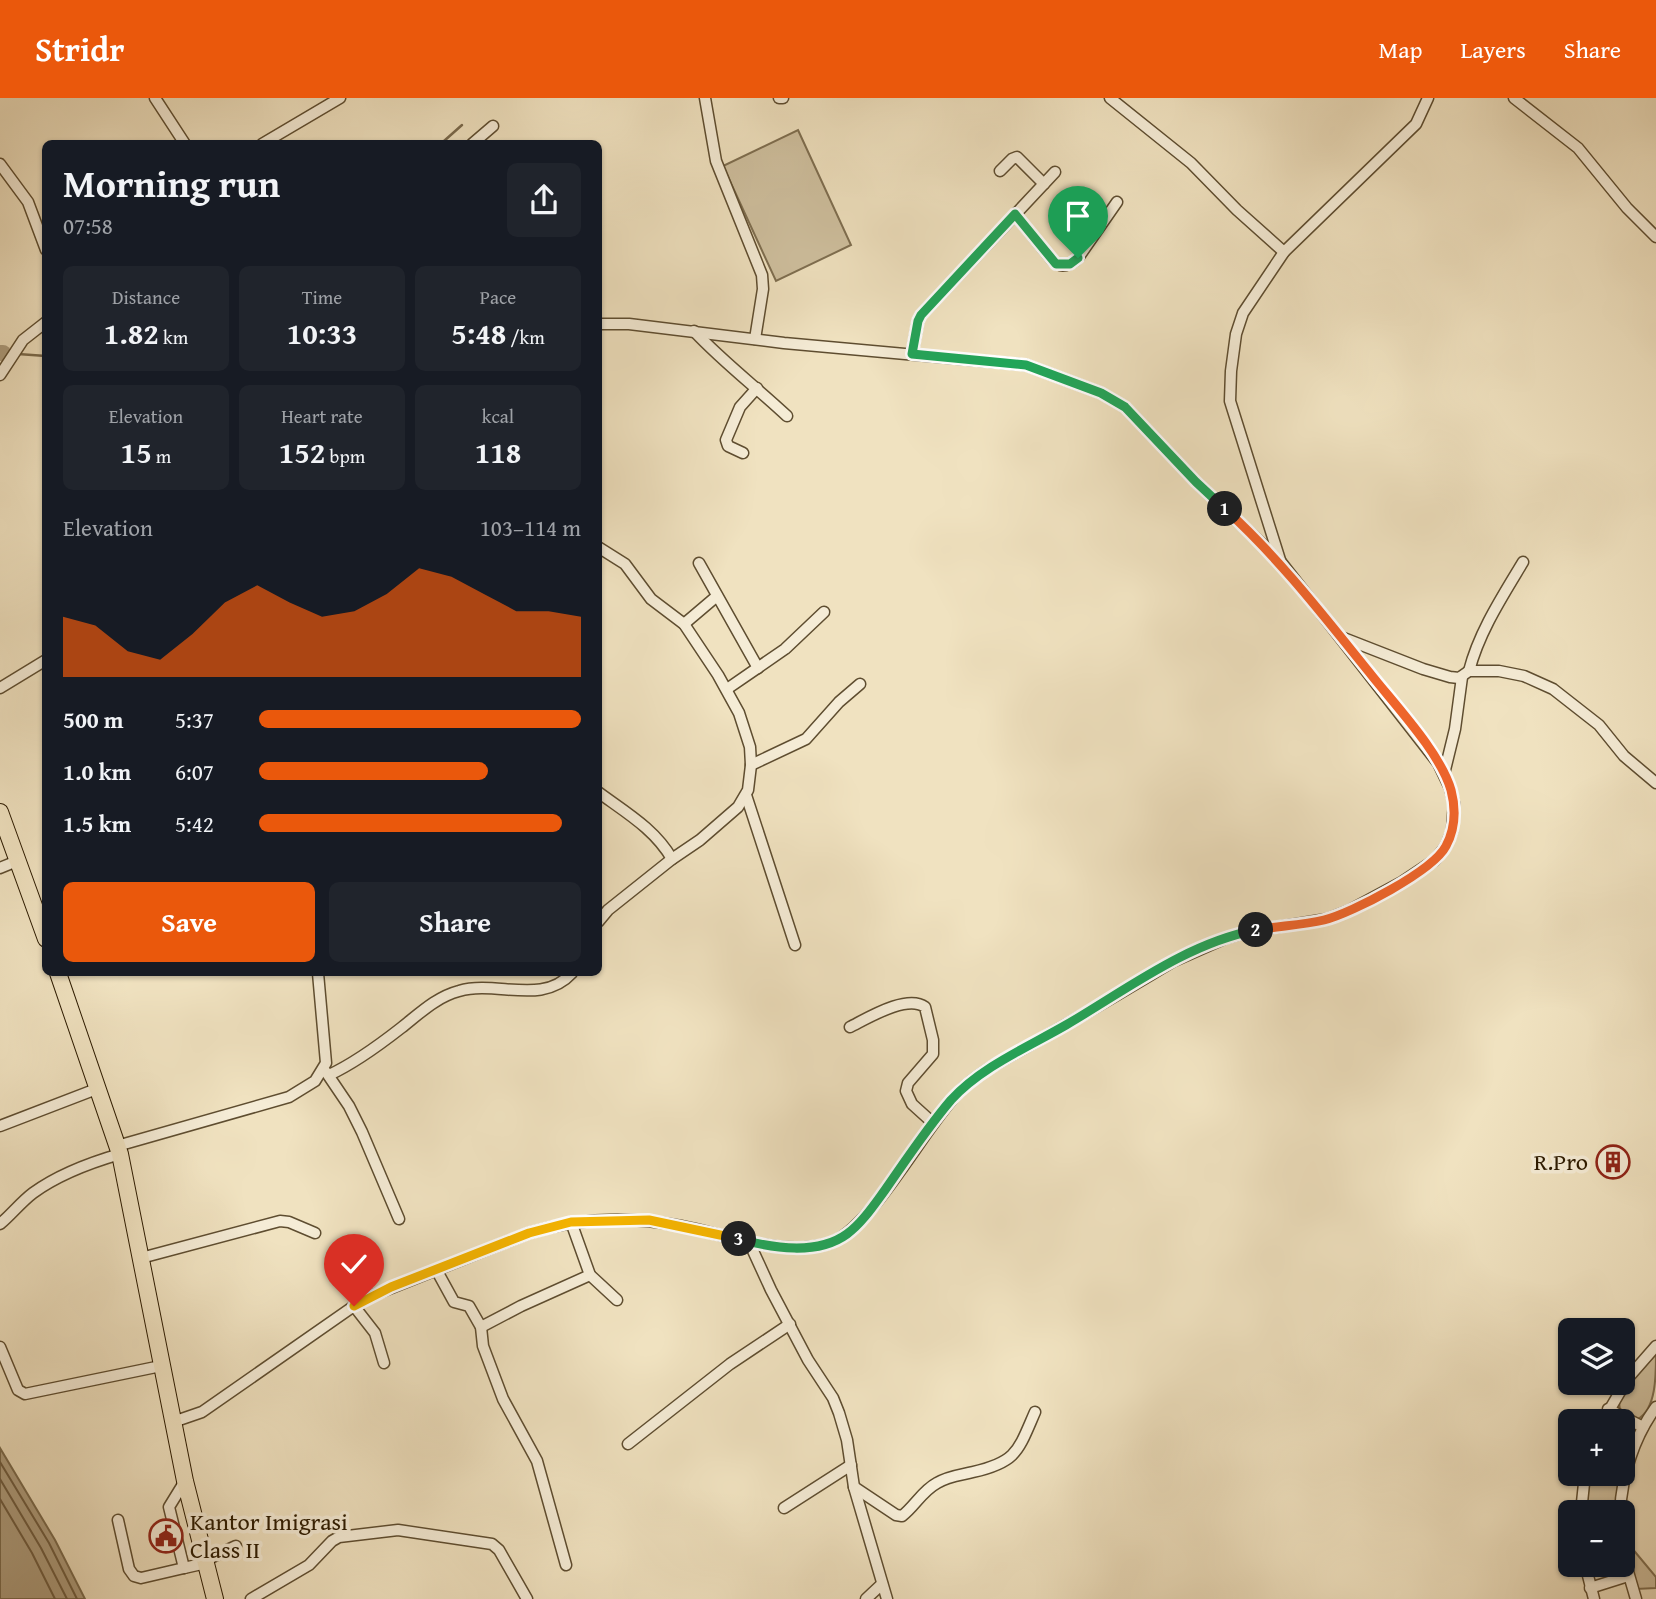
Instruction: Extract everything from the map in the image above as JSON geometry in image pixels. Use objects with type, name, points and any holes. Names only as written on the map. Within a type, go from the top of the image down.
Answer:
[{"type":"highway","points":[[0,812],[42,928]]},
{"type":"highway","points":[[62,976],[119,1150],[185,1481],[215,1599]]},
{"type":"street","points":[[155,98],[182,140]]},
{"type":"street","points":[[269,140],[340,98]]},
{"type":"street","points":[[705,98],[716,161],[762,275],[763,289],[755,339]]},
{"type":"street","points":[[1110,98],[1191,163],[1237,210],[1284,252]]},
{"type":"street","points":[[1280,562],[1234,414],[1230,391],[1236,334],[1243,313],[1284,252],[1416,124],[1428,98]]},
{"type":"street","points":[[1514,98],[1578,148],[1627,208],[1656,237]]},
{"type":"street","points":[[477,140],[493,126]]},
{"type":"street","points":[[1000,171],[1017,157],[1044,184]]},
{"type":"street","points":[[0,164],[28,202],[42,239]]},
{"type":"street","points":[[912,354],[921,315],[1055,172]]},
{"type":"street","points":[[1015,214],[1053,261],[1062,265],[1070,264],[1078,258],[1117,202]]},
{"type":"street","points":[[173,1422],[202,1412],[354,1306],[391,1287],[529,1233],[571,1222],[649,1220],[787,1248],[830,1243],[847,1234],[869,1211],[954,1097],[1003,1061],[1174,961],[1226,938],[1327,919],[1370,900],[1427,866],[1441,853],[1452,831],[1454,803],[1444,774],[1400,711],[1280,562],[1196,482],[1125,407],[1101,393],[1026,365],[629,324],[602,324]]},
{"type":"street","points":[[0,375],[23,340],[42,325]]},
{"type":"street","points":[[694,331],[724,362],[787,416]]},
{"type":"street","points":[[743,453],[730,447],[726,440],[740,407],[757,388]]},
{"type":"street","points":[[602,550],[625,564],[651,599],[684,624],[727,690],[746,731],[751,765],[746,795],[738,807],[602,917]]},
{"type":"street","points":[[1444,774],[1466,674],[1485,629],[1523,562]]},
{"type":"street","points":[[699,563],[758,668]]},
{"type":"street","points":[[684,624],[717,596]]},
{"type":"street","points":[[727,690],[785,649],[824,612]]},
{"type":"street","points":[[1341,637],[1450,677],[1499,671],[1524,676],[1553,689],[1599,725],[1624,756],[1656,783]]},
{"type":"street","points":[[0,688],[42,662]]},
{"type":"street","points":[[751,765],[806,739],[839,702],[860,684]]},
{"type":"street","points":[[602,795],[647,828],[671,859]]},
{"type":"street","points":[[746,795],[795,945]]},
{"type":"street","points":[[0,868],[17,860]]},
{"type":"street","points":[[318,976],[326,1073],[349,1106],[399,1219]]},
{"type":"street","points":[[0,1224],[32,1194],[85,1164],[119,1150],[289,1097],[326,1073],[348,1066],[424,1009],[448,995],[480,987],[533,991],[550,989],[569,976]]},
{"type":"street","points":[[850,1027],[896,1005],[914,1002],[925,1007],[933,1040],[933,1054],[908,1083],[905,1091],[912,1104],[933,1123]]},
{"type":"street","points":[[0,1126],[99,1088]]},
{"type":"street","points":[[141,1258],[280,1221],[315,1233]]},
{"type":"street","points":[[571,1222],[590,1275],[617,1300]]},
{"type":"street","points":[[749,1242],[808,1360],[836,1405],[847,1440],[854,1487],[887,1599]]},
{"type":"street","points":[[437,1270],[454,1302],[469,1306],[481,1327],[482,1346],[503,1399],[537,1461],[566,1565]]},
{"type":"street","points":[[481,1327],[590,1275]]},
{"type":"street","points":[[354,1306],[375,1333],[384,1363]]},
{"type":"street","points":[[628,1444],[730,1364],[790,1324]]},
{"type":"street","points":[[1608,1409],[1628,1378],[1656,1346]]},
{"type":"street","points":[[0,1347],[18,1390],[25,1394],[161,1366]]},
{"type":"street","points":[[1622,1500],[1625,1474],[1643,1427],[1656,1407]]},
{"type":"street","points":[[854,1487],[896,1516],[902,1517],[922,1494],[935,1484],[948,1477],[1003,1464],[1012,1457],[1035,1412]]},
{"type":"street","points":[[1635,1423],[1643,1427]]},
{"type":"street","points":[[784,1508],[851,1465]]},
{"type":"street","points":[[184,1568],[169,1507],[185,1481]]},
{"type":"street","points":[[118,1520],[134,1576],[146,1577],[184,1568],[206,1561],[236,1546]]},
{"type":"street","points":[[251,1599],[309,1565],[332,1541],[340,1537],[398,1530],[492,1544],[499,1550],[527,1599]]},
{"type":"street","points":[[1592,1594],[1626,1577]]},
{"type":"street","points":[[1628,1577],[1636,1599]]},
{"type":"street","points":[[866,1599],[882,1584]]},
{"type":"shaded area","points":[[798,130],[851,245],[776,281],[723,166]]},
{"type":"shaded area","points":[[1656,1354],[1652,1400],[1638,1419],[1635,1418],[1635,1409],[1620,1409],[1619,1402],[1624,1395],[1635,1395],[1637,1374]]},
{"type":"shaded area","points":[[1589,1486],[1619,1486],[1617,1500],[1587,1500]]},
{"type":"shaded area","points":[[1635,1552],[1656,1577],[1656,1588],[1636,1589],[1633,1577]]},
{"type":"water","points":[[0,1448],[55,1540],[85,1599],[0,1599]]},
{"type":"waterway","points":[[445,140],[462,125]]},
{"type":"waterway","points":[[3,353],[11,353]]},
{"type":"waterway","points":[[18,354],[42,356]]},
{"type":"place","name":"R.Pro","points":[[1613,1162]]},
{"type":"place","name":"Kantor Imigrasi Class II","points":[[166,1536]]},
{"type":"route","points":[[354,1306],[391,1287],[529,1233],[571,1222],[649,1220],[787,1248],[830,1243],[847,1234],[869,1211],[933,1123],[960,1091],[1003,1061],[1174,961],[1226,938],[1327,919],[1350,910],[1427,866],[1446,846],[1454,817],[1450,788],[1438,763],[1400,711],[1280,562],[1196,482],[1125,407],[1101,393],[1026,365],[912,354],[921,315],[1015,214],[1056,264],[1070,264],[1078,258]]}]
